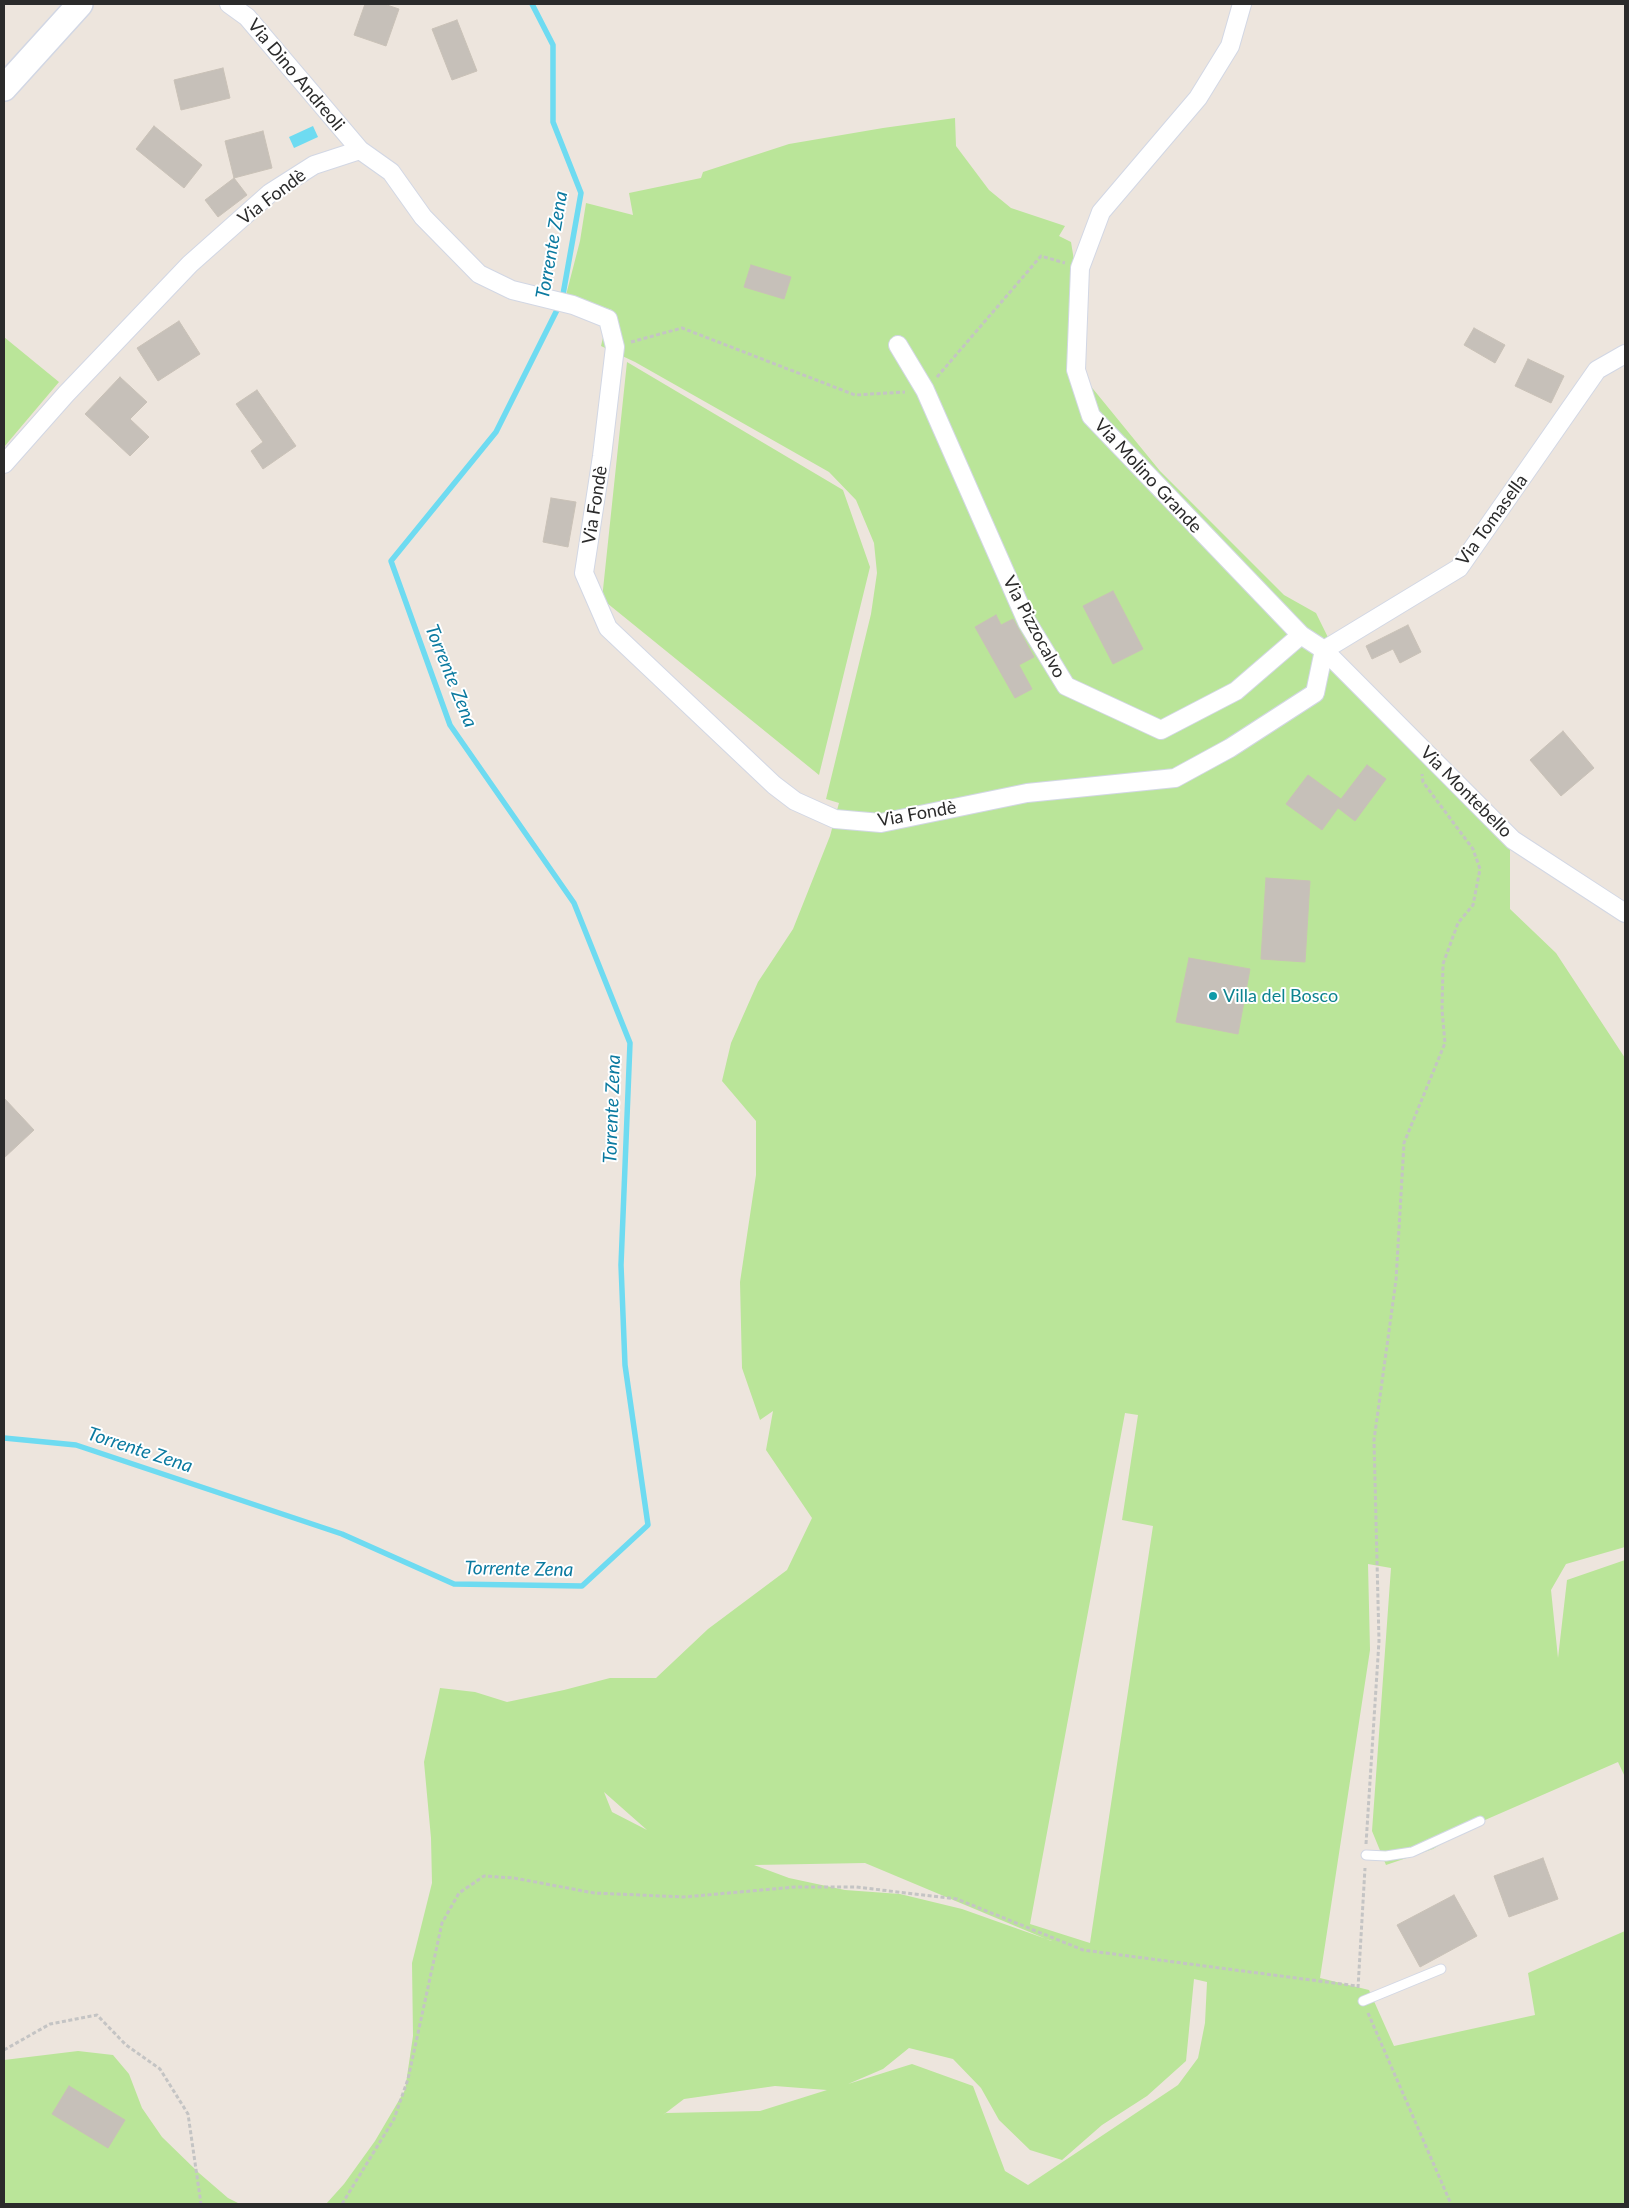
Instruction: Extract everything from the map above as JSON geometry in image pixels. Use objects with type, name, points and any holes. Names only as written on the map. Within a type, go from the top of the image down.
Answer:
[{"type":"main road","points":[[4,88],[78,5]]},
{"type":"street","name":"Via Dino Andreoli","points":[[228,4],[247,17],[360,150]]},
{"type":"street","name":"Via Molino Grande","points":[[1242,4],[1230,46],[1198,98],[1101,212],[1080,268],[1076,370],[1091,416],[1301,635],[1324,650]]},
{"type":"street","name":"Via Fondè","points":[[4,464],[66,394],[190,264],[263,200],[314,165],[360,150],[391,172],[422,217],[479,274],[512,290],[573,305],[608,319],[615,346],[602,456],[584,573],[608,628],[774,785],[795,801],[835,819],[881,823],[1027,793],[1175,778],[1230,748],[1315,693],[1324,650]]},
{"type":"street","name":"Via Pizzocalvo","points":[[898,345],[925,390],[1027,622],[1066,686],[1161,730],[1236,691],[1301,635]]},
{"type":"street","name":"Via Tomasella","points":[[1324,650],[1459,568],[1598,370],[1625,354]]},
{"type":"street","name":"Via Montebello","points":[[1324,650],[1514,840],[1625,913]]},
{"type":"lane","points":[[1366,1855],[1386,1856],[1412,1852],[1480,1821]]},
{"type":"lane","points":[[1363,2001],[1442,1969]]},
{"type":"path","points":[[615,346],[682,328],[855,395],[925,390],[1041,256],[1080,268]]},
{"type":"path","points":[[1420,746],[1423,782],[1473,849],[1480,868],[1473,905],[1458,923],[1443,964],[1442,1010],[1445,1043],[1404,1143],[1396,1280],[1374,1440],[1379,1641],[1357,1986],[1451,2204]]},
{"type":"path","points":[[342,2204],[394,2119],[400,2103],[408,2079],[442,1922],[459,1893],[484,1876],[514,1878],[602,1893],[684,1897],[795,1887],[856,1887],[957,1899],[1083,1950],[1357,1986]]},
{"type":"path","points":[[4,2050],[50,2024],[97,2015],[126,2045],[160,2069],[188,2114],[201,2204]]},
{"type":"green space","points":[[955,118],[956,146],[989,190],[1011,208],[1065,226],[1059,236],[1071,242],[1081,303],[1080,351],[1089,384],[1160,471],[1284,595],[1316,613],[1346,674],[1510,827],[1510,909],[1556,953],[1625,1058],[1625,1547],[1566,1564],[1551,1590],[1558,1658],[1567,1580],[1625,1560],[1625,1777],[1618,1762],[1469,1827],[1433,1849],[1386,1865],[1372,1831],[1391,1568],[1368,1564],[1370,1650],[1320,1978],[1369,1990],[1394,2046],[1535,2015],[1528,1973],[1625,1931],[1625,2204],[326,2204],[344,2184],[375,2141],[405,2090],[413,2036],[412,1963],[432,1883],[431,1838],[424,1762],[440,1688],[475,1692],[507,1702],[610,1678],[656,1678],[708,1629],[787,1570],[812,1518],[766,1450],[773,1411],[760,1420],[742,1368],[740,1282],[756,1175],[756,1121],[722,1081],[731,1043],[758,982],[793,929],[830,836],[839,803],[826,799],[871,614],[877,573],[874,543],[856,500],[829,472],[635,362],[601,346],[612,310],[566,295],[580,241],[586,203],[633,215],[629,193],[701,178],[703,172],[789,144]],"holes":[[[1125,1413],[1138,1415],[1122,1520],[1153,1526],[1090,1943],[1030,1924]],[[604,1792],[647,1830],[612,1812]],[[865,1863],[1045,1939],[962,1909],[900,1894],[845,1890],[789,1878],[754,1865]],[[1194,1979],[1207,1982],[1205,2023],[1198,2058],[1178,2085],[1028,2185],[1005,2171],[973,2086],[912,2064],[848,2084],[883,2069],[909,2048],[953,2059],[981,2088],[999,2120],[1030,2150],[1062,2160],[1102,2125],[1147,2096],[1186,2061]],[[775,2086],[827,2090],[760,2111],[666,2113],[663,2115],[684,2099]]]},
{"type":"green space","points":[[4,337],[59,382],[4,447]]},
{"type":"green space","points":[[627,362],[843,490],[870,567],[819,775],[602,599]]},
{"type":"green space","points":[[78,2051],[113,2055],[129,2074],[142,2108],[162,2137],[228,2198],[240,2204],[4,2204],[4,2060]]},
{"type":"water","points":[[313,126],[318,137],[294,148],[289,137]]},
{"type":"building","points":[[365,4],[384,4],[399,9],[386,46],[354,35]]},
{"type":"building","points":[[457,20],[477,71],[452,80],[432,29]]},
{"type":"building","points":[[223,68],[230,98],[181,110],[174,80]]},
{"type":"building","points":[[154,126],[202,165],[184,188],[136,149]]},
{"type":"building","points":[[263,131],[272,168],[234,178],[225,141]]},
{"type":"building","points":[[234,178],[247,195],[218,217],[205,200]]},
{"type":"building","points":[[751,265],[791,277],[784,299],[744,287]]},
{"type":"building","points":[[179,321],[200,354],[158,381],[137,348]]},
{"type":"building","points":[[1474,328],[1505,345],[1495,363],[1464,345]]},
{"type":"building","points":[[1528,359],[1564,376],[1551,403],[1515,386]]},
{"type":"building","points":[[120,377],[147,402],[130,419],[149,437],[130,456],[85,414]]},
{"type":"building","points":[[257,390],[296,446],[263,469],[251,451],[263,442],[236,404]]},
{"type":"building","points":[[551,498],[576,502],[568,547],[543,542]]},
{"type":"building","points":[[1113,591],[1143,649],[1113,664],[1083,606]]},
{"type":"building","points":[[996,615],[1001,625],[1013,619],[1034,657],[1019,665],[1032,689],[1015,698],[975,627]]},
{"type":"building","points":[[1408,625],[1421,652],[1400,663],[1393,649],[1372,659],[1366,646]]},
{"type":"building","points":[[1563,731],[1594,768],[1561,796],[1530,760]]},
{"type":"building","points":[[1367,765],[1386,779],[1355,821],[1338,808],[1322,830],[1286,804],[1308,775],[1341,799]]},
{"type":"building","points":[[1266,878],[1310,881],[1305,962],[1261,959]]},
{"type":"building","name":"Villa del Bosco","points":[[1189,958],[1250,969],[1238,1034],[1176,1022]]},
{"type":"building","points":[[4,1098],[34,1130],[4,1158]]},
{"type":"building","points":[[1543,1858],[1558,1899],[1509,1917],[1494,1876]]},
{"type":"building","points":[[1454,1895],[1477,1936],[1420,1967],[1397,1925]]},
{"type":"building","points":[[69,2086],[125,2120],[108,2148],[52,2114]]},
{"type":"waterway","name":"Torrente Zena","points":[[4,1438],[76,1445],[342,1534],[454,1584],[582,1586],[648,1525],[625,1365],[621,1265],[630,1043],[574,903],[450,725],[391,561],[496,432],[562,300],[581,193],[553,122],[553,45],[532,4]]},
{"type":"place","name":"Villa del Bosco","points":[[1213,996]]}]
